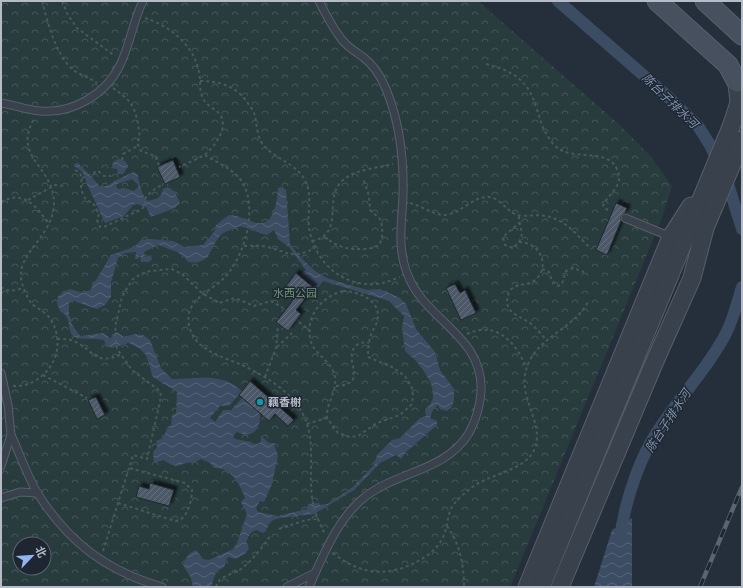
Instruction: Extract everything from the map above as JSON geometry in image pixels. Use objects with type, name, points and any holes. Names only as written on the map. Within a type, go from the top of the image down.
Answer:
[{"type":"main road","points":[[657,1],[728,65],[737,82]]},
{"type":"main road","points":[[705,1],[742,35]]},
{"type":"street","points":[[732,143],[739,94],[737,82]]},
{"type":"street","points":[[541,587],[704,203],[732,143],[742,129]]},
{"type":"street","points":[[527,587],[671,237],[687,214],[704,203]]},
{"type":"street","points":[[547,587],[686,255],[704,203]]},
{"type":"street","points":[[560,587],[655,361],[692,278],[704,228],[704,203]]},
{"type":"lane","points":[[1,103],[39,111],[52,112],[77,105],[98,94],[106,86],[122,61],[136,15],[143,1]]},
{"type":"lane","points":[[310,587],[315,574],[341,524],[364,497],[389,481],[438,463],[454,451],[469,433],[478,413],[481,398],[480,373],[476,359],[460,337],[427,305],[407,275],[401,249],[401,139],[396,117],[379,75],[365,58],[344,42],[319,1]]},
{"type":"lane","points":[[625,218],[671,237]]},
{"type":"lane","points":[[1,373],[11,435],[38,493],[68,534],[100,560],[130,576],[162,587]]},
{"type":"lane","points":[[1,466],[11,435]]},
{"type":"lane","points":[[1,498],[20,492],[38,493]]},
{"type":"lane","points":[[287,587],[315,574]]},
{"type":"path","points":[[42,1],[51,31],[69,64],[73,69],[128,99],[135,109],[140,135],[137,143],[138,146],[141,151],[155,156],[159,165]]},
{"type":"path","points":[[62,1],[68,16],[77,28],[122,61]]},
{"type":"path","points":[[136,15],[160,24],[180,37],[194,58],[199,70],[202,96],[207,104],[219,114],[223,123],[219,137],[205,155],[179,167]]},
{"type":"path","points":[[486,64],[504,69],[518,76],[534,100],[542,127],[558,149],[569,153],[607,158],[613,163],[619,176],[617,188],[605,201],[603,206],[609,211]]},
{"type":"path","points":[[200,81],[221,82],[231,86],[241,95],[255,114],[257,129],[264,146],[284,160],[300,174],[307,184],[310,195],[309,227],[312,240],[321,259],[334,273],[351,282],[370,284],[384,283],[407,275]]},
{"type":"path","points":[[4,385],[25,385],[43,375],[54,360],[57,339],[52,322],[47,315],[30,302],[21,279],[21,270],[28,254],[41,239],[49,225],[53,213],[54,201],[51,187],[44,172],[31,156],[26,137],[39,111]]},
{"type":"path","points":[[122,160],[124,154],[138,146]]},
{"type":"path","points":[[205,155],[231,171],[239,178],[245,188],[248,200],[248,230],[244,246],[224,279],[202,293],[193,306],[189,324],[198,341],[205,349],[213,354],[239,363],[265,377],[277,385],[295,402],[307,424],[311,439],[313,502],[318,519],[329,546],[351,567],[376,572],[402,569],[426,556],[437,547],[443,538],[450,510],[468,490],[480,481],[512,469],[526,460],[535,449],[536,428],[526,399],[524,384],[526,369],[530,359],[546,340],[575,320],[584,311],[588,300]]},
{"type":"path","points":[[312,240],[324,237],[330,230],[336,190],[344,178],[361,171],[402,162]]},
{"type":"path","points":[[75,170],[80,173],[82,178],[81,188],[86,200],[93,202],[98,214],[97,220],[100,227],[143,208],[146,204],[144,200],[152,190],[162,186]]},
{"type":"path","points":[[82,178],[98,171],[104,176],[111,176]]},
{"type":"path","points":[[324,237],[338,246],[350,250],[373,250],[382,242],[381,220],[370,210],[363,178]]},
{"type":"path","points":[[28,200],[51,187],[61,184],[66,186]]},
{"type":"path","points":[[1,202],[8,198],[17,197],[28,200],[38,209],[49,225]]},
{"type":"path","points":[[402,202],[416,205],[436,214],[444,215],[465,208],[476,199],[489,197],[501,201],[519,216],[541,215],[555,218],[572,229],[591,249]]},
{"type":"path","points":[[519,216],[519,223],[522,228],[522,235],[519,242],[513,248],[505,245],[503,242],[503,237],[519,223]]},
{"type":"path","points":[[519,242],[528,244],[538,250],[543,260],[542,269],[533,281],[518,285],[510,290],[507,301],[510,311],[533,325],[546,340]]},
{"type":"path","points":[[244,246],[266,247],[292,256],[315,248]]},
{"type":"path","points":[[542,269],[549,272],[552,281],[558,286],[562,284],[566,271],[573,268],[584,272]]},
{"type":"path","points":[[100,560],[133,456],[146,460],[161,397],[160,391],[132,370],[117,349],[115,333],[122,297],[133,278],[150,271],[172,269],[182,274],[202,293],[219,303],[235,298],[254,306],[271,301],[283,308]]},
{"type":"path","points":[[1,287],[5,290],[12,291],[24,288]]},
{"type":"path","points":[[351,291],[362,294],[370,299],[378,313],[378,321],[370,343],[368,357],[392,367],[405,376],[412,388],[414,396],[412,404],[400,416],[384,419],[358,436],[350,437],[338,433],[327,418],[328,404],[336,386],[334,374],[330,364],[320,355],[311,342],[310,325],[316,306],[335,293],[351,291]]},
{"type":"path","points":[[299,322],[311,332]]},
{"type":"path","points":[[265,377],[276,348],[278,326]]},
{"type":"path","points":[[460,337],[483,329],[501,333],[518,350],[526,369]]},
{"type":"path","points":[[276,348],[292,333]]},
{"type":"path","points":[[57,339],[77,342],[98,359],[106,359],[120,355]]},
{"type":"path","points":[[336,386],[347,384],[354,377],[355,372],[351,358],[355,347],[361,343],[370,343]]},
{"type":"path","points":[[43,375],[87,398]]},
{"type":"path","points":[[307,424],[327,418]]},
{"type":"path","points":[[118,503],[175,521],[180,521],[184,518],[192,495],[192,490],[185,483],[129,468]]},
{"type":"path","points":[[279,529],[301,521],[318,519]]},
{"type":"path","points":[[447,526],[456,539],[462,564],[464,587]]},
{"type":"path","points":[[216,587],[218,581],[222,578],[240,570],[250,562],[271,535]]},
{"type":"green space","name":"水西公园","points":[[1,1],[478,1],[621,126],[651,157],[672,186],[662,218],[510,587],[1,587]]},
{"type":"water","points":[[119,159],[125,161],[128,166],[123,174],[118,174],[117,169],[110,168],[112,167],[113,162]]},
{"type":"water","points":[[78,163],[100,186],[108,186],[114,181],[134,172],[138,177],[143,194],[148,201],[158,198],[163,189],[168,187],[175,192],[180,203],[175,208],[151,217],[146,207],[137,204],[133,205],[124,216],[105,223],[84,175],[74,166],[74,164]],"holes":[[[132,179],[139,186],[134,191],[124,188],[118,189],[116,186],[117,184]]]},
{"type":"water","points":[[282,187],[286,190],[290,244],[300,257],[315,271],[327,278],[368,290],[380,289],[400,298],[406,304],[416,329],[435,352],[440,370],[454,389],[454,401],[451,408],[447,411],[440,409],[438,405],[433,409],[430,418],[437,421],[437,425],[406,452],[401,459],[396,455],[380,463],[354,490],[314,514],[279,518],[273,520],[263,533],[256,530],[254,531],[247,539],[246,544],[249,548],[246,553],[236,559],[228,557],[224,567],[216,572],[211,587],[193,587],[191,578],[183,565],[189,554],[196,550],[203,559],[209,560],[233,549],[237,543],[247,514],[241,502],[245,498],[240,487],[230,473],[220,468],[214,468],[210,463],[201,459],[193,463],[177,466],[171,465],[163,460],[154,463],[153,452],[158,446],[156,441],[163,438],[168,426],[171,426],[172,415],[176,413],[177,392],[153,377],[146,355],[140,349],[129,343],[112,348],[106,345],[104,340],[75,337],[70,331],[67,317],[60,311],[57,303],[58,296],[70,289],[83,293],[90,290],[111,255],[134,247],[141,240],[150,239],[173,241],[185,247],[203,245],[214,232],[216,225],[229,215],[238,216],[253,222],[266,222],[273,213],[277,201],[278,188]],"holes":[[[240,226],[267,235],[274,230],[278,239],[289,247],[306,270],[300,274],[314,287],[318,287],[323,281],[389,301],[404,316],[402,328],[405,351],[416,361],[425,373],[432,386],[433,392],[433,398],[425,409],[426,416],[420,418],[400,438],[392,440],[377,455],[374,465],[353,487],[327,504],[308,504],[307,509],[278,516],[258,512],[256,508],[260,501],[264,502],[272,484],[278,456],[274,443],[269,443],[261,436],[261,442],[255,445],[251,442],[235,439],[233,436],[237,432],[243,434],[250,434],[254,432],[259,424],[260,416],[258,411],[242,398],[231,410],[223,410],[215,422],[210,418],[220,406],[229,406],[242,391],[226,381],[217,379],[172,379],[161,368],[150,340],[143,335],[135,334],[124,337],[117,332],[112,335],[111,339],[104,333],[80,336],[71,323],[72,320],[69,316],[69,303],[74,301],[97,309],[105,305],[111,297],[111,282],[118,258],[125,253],[136,252],[135,259],[138,259],[140,255],[141,262],[149,262],[152,259],[151,255],[145,257],[144,252],[158,245],[177,252],[188,262],[196,262],[202,261],[206,258],[218,239],[226,231]]]},
{"type":"water","points":[[632,518],[632,587],[594,587],[612,530]]},
{"type":"building","points":[[173,160],[180,177],[165,184],[157,167]]},
{"type":"building","points":[[616,203],[627,208],[625,213],[621,216],[621,221],[607,255],[596,250]]},
{"type":"building","points":[[296,273],[314,288],[296,310],[301,314],[288,331],[276,322],[297,295],[286,286]]},
{"type":"building","points":[[455,284],[460,293],[465,290],[476,313],[461,320],[446,288]]},
{"type":"building","name":"藕香榭","points":[[250,381],[294,420],[288,426],[275,414],[269,421],[239,395]]},
{"type":"building","points":[[96,397],[105,415],[97,419],[88,400]]},
{"type":"building","points":[[150,483],[174,490],[169,506],[136,497],[139,486],[149,489]]},
{"type":"waterway","name":"陈台子排水河","points":[[558,1],[665,94],[698,126],[710,145],[729,187],[742,229]]},
{"type":"waterway","name":"陈台子排水河","points":[[620,540],[624,516],[631,490],[645,452],[676,405],[704,369],[724,337],[733,317],[742,287]]},
{"type":"railway","points":[[700,587],[742,487]]},
{"type":"place","name":"藕香榭","points":[[260,402]]}]
